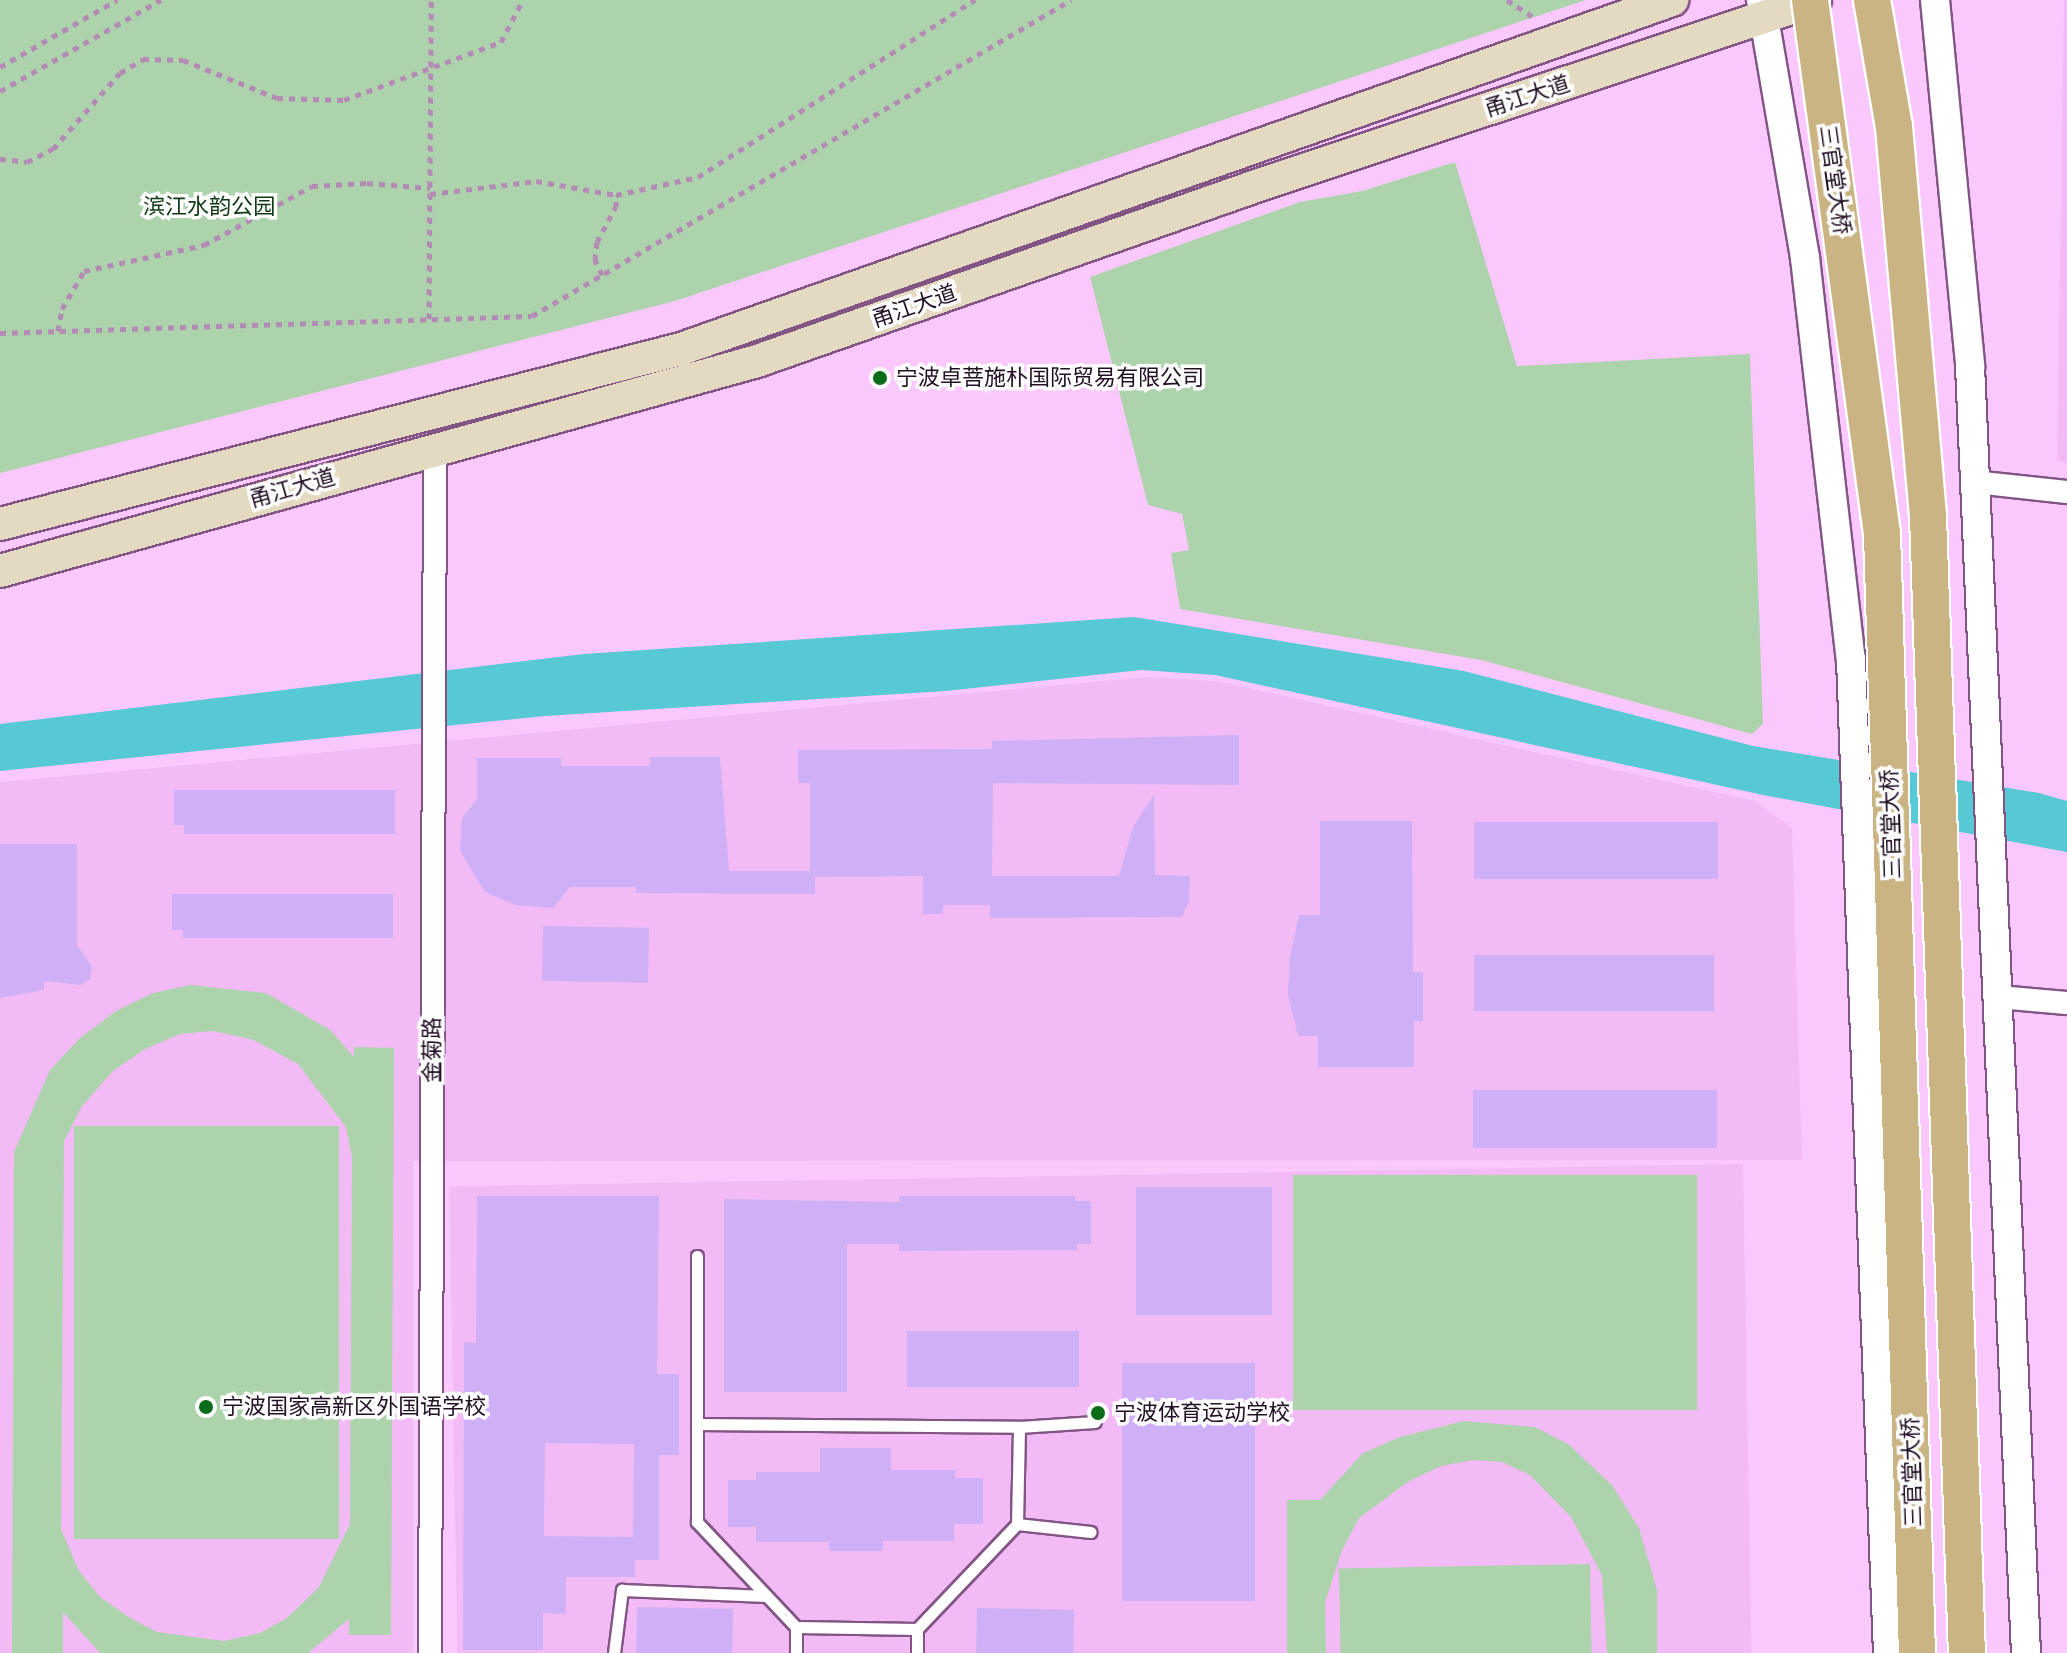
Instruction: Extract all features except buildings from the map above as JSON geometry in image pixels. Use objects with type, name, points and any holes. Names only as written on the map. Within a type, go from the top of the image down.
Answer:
[{"type":"main road","name":"甬江大道","points":[[0,524],[681,349],[1672,0]]},
{"type":"main road","name":"甬江大道","points":[[0,571],[757,361],[1764,8],[1813,0]]},
{"type":"main road","name":"三官堂大桥","points":[[1813,0],[1882,534],[1917,1653]]},
{"type":"main road","points":[[1872,0],[1894,127],[1928,516],[1967,1653]]},
{"type":"street","points":[[1935,0],[1970,366],[2026,1653]]},
{"type":"street","points":[[1764,8],[1807,273],[1851,659],[1888,1653]]},
{"type":"street","name":"金菊路","points":[[430,1653],[435,448]]},
{"type":"street","points":[[1975,482],[2067,492]]},
{"type":"street","points":[[1998,997],[2067,1003]]},
{"type":"lane","points":[[697,1256],[697,1522],[796,1627],[796,1653]]},
{"type":"lane","points":[[697,1424],[1019,1427],[1095,1422]]},
{"type":"lane","points":[[917,1653],[917,1629],[1017,1524],[1019,1427]]},
{"type":"lane","points":[[1017,1524],[1091,1532]]},
{"type":"lane","points":[[614,1653],[622,1590],[766,1596]]},
{"type":"lane","points":[[796,1627],[917,1629]]},
{"type":"path","points":[[0,67],[117,0]]},
{"type":"path","points":[[0,91],[161,0]]},
{"type":"path","points":[[429,319],[431,0]]},
{"type":"path","points":[[0,159],[27,162],[53,149],[120,73],[143,59],[183,60],[277,98],[312,102],[368,94],[501,42],[523,0]]},
{"type":"path","points":[[58,331],[62,309],[84,271],[216,241],[312,186],[367,183],[430,191],[536,181],[616,195],[698,177],[737,157],[975,0]]},
{"type":"path","points":[[0,333],[532,316],[1071,0]]},
{"type":"path","points":[[602,275],[595,260],[597,242],[616,207],[616,195]]},
{"type":"shaded area","points":[[2064,0],[2067,0],[2067,463],[2057,460]]},
{"type":"shaded area","points":[[1134,617],[1464,671],[1753,746],[2039,793],[2067,801],[2067,852],[1763,795],[1215,675],[1141,670],[946,691],[545,716],[0,771],[0,724],[584,654]]},
{"type":"shaded area","name":"宁波国家高新区外国语学校","points":[[1148,677],[1217,681],[1755,801],[1792,828],[1802,1160],[413,1161],[413,1653],[0,1653],[0,782]]},
{"type":"shaded area","name":"宁波体育运动学校","points":[[1743,1164],[1752,1653],[457,1653],[449,1187]]},
{"type":"green space","name":"滨江水韵公园","points":[[0,0],[1586,0],[675,301],[0,473]]},
{"type":"green space","points":[[1455,162],[1517,366],[1750,354],[1763,724],[1752,734],[1481,660],[1180,609],[1171,553],[1189,550],[1182,514],[1148,505],[1090,277],[1300,202],[1362,191]]},
{"type":"green space","points":[[191,985],[266,993],[330,1030],[354,1057],[354,1047],[394,1048],[391,1635],[349,1635],[349,1619],[308,1653],[100,1653],[63,1612],[63,1653],[12,1653],[14,1152],[50,1070],[80,1038],[116,1011],[153,993]],"holes":[[[214,1031],[254,1040],[298,1064],[346,1127],[352,1157],[350,1524],[319,1587],[287,1618],[260,1633],[224,1641],[157,1632],[130,1618],[100,1597],[79,1571],[61,1529],[64,1141],[82,1106],[113,1071],[145,1049],[180,1034]]]},
{"type":"green space","points":[[74,1126],[339,1126],[339,1539],[74,1539]]},
{"type":"green space","points":[[1293,1175],[1697,1175],[1697,1410],[1293,1410]]},
{"type":"green space","points":[[1464,1421],[1535,1427],[1568,1444],[1612,1485],[1639,1528],[1657,1590],[1657,1653],[1607,1653],[1602,1575],[1571,1517],[1530,1475],[1502,1462],[1473,1460],[1441,1466],[1409,1481],[1359,1518],[1342,1550],[1325,1602],[1326,1653],[1287,1653],[1287,1500],[1320,1500],[1363,1453],[1400,1437]]},
{"type":"green space","points":[[1590,1564],[1592,1653],[1341,1653],[1339,1568]]},
{"type":"place","name":"宁波卓菩施朴国际贸易有限公司","points":[[880,378]]},
{"type":"place","name":"宁波国家高新区外国语学校","points":[[206,1407]]},
{"type":"place","name":"宁波体育运动学校","points":[[1098,1413]]}]
